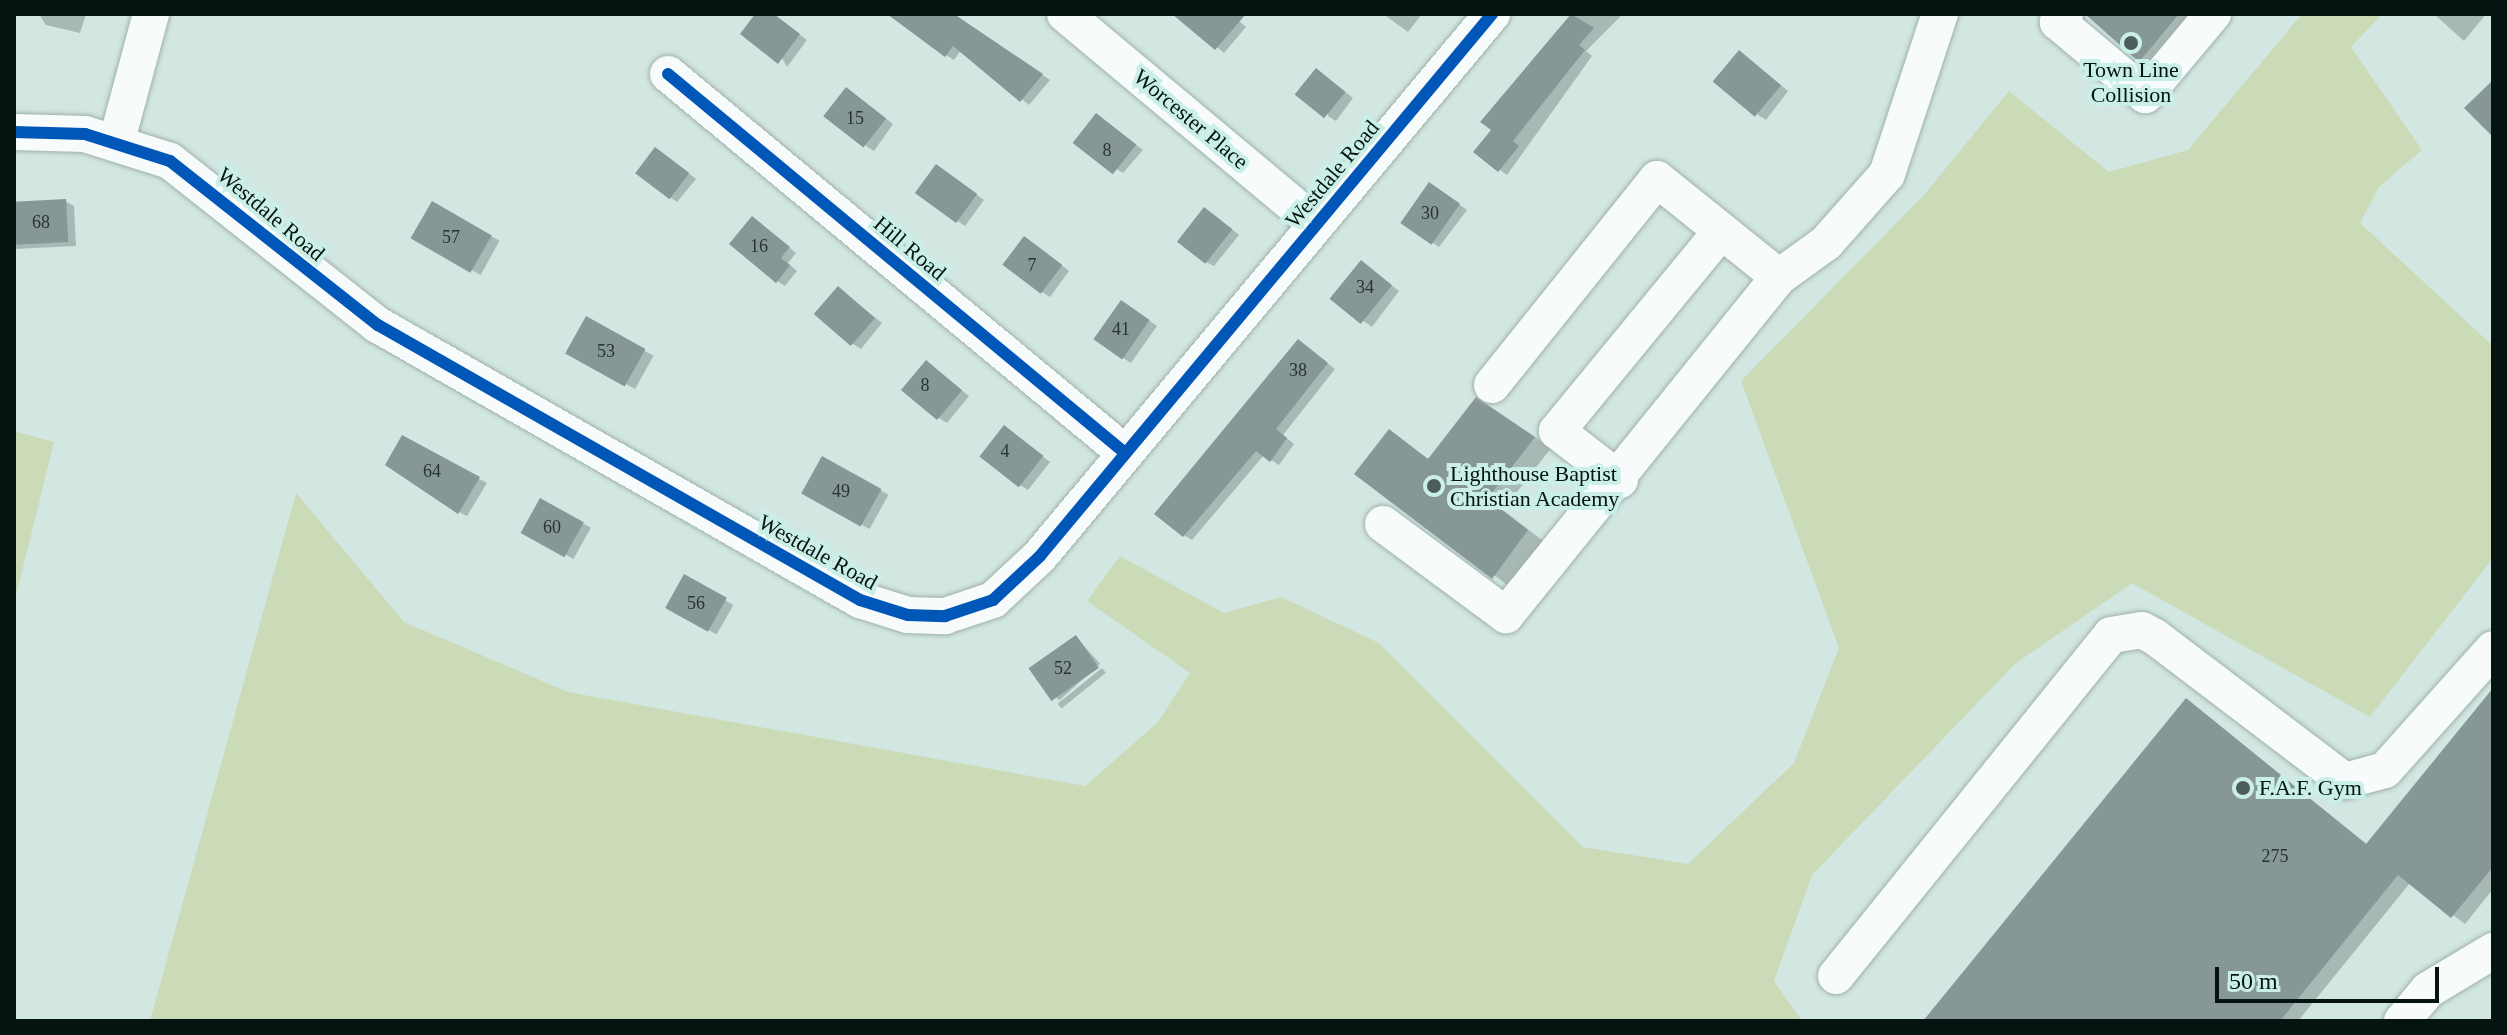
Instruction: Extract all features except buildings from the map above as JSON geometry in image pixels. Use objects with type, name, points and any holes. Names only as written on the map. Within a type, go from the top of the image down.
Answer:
[{"type":"street","points":[[117,140],[151,14]]},
{"type":"street","name":"Worcester Place","points":[[1065,14],[1316,224]]},
{"type":"street","name":"Westdale Road","points":[[14,132],[117,140],[200,180],[378,325],[890,611],[945,616],[993,600],[1040,556],[1492,14]]},
{"type":"street","points":[[1383,524],[1506,615],[1620,480],[1779,277],[1826,243],[1896,159],[1940,14]]},
{"type":"street","points":[[2065,14],[2058,22],[2145,95],[2213,14]]},
{"type":"street","name":"Hill Road","points":[[668,74],[1125,453]]},
{"type":"street","points":[[1492,385],[1657,179],[1779,277]]},
{"type":"street","points":[[1620,480],[1557,431],[1721,231]]},
{"type":"street","points":[[1836,976],[2111,635],[2134,630],[2155,637],[2345,781],[2392,764],[2493,649]]},
{"type":"street","points":[[2402,1021],[2428,990],[2493,951]]},
{"type":"green space","points":[[2302,14],[2382,14],[2351,47],[2422,150],[2379,187],[2360,223],[2493,346],[2493,558],[2370,717],[2132,583],[2015,664],[1812,875],[1774,981],[1802,1021],[150,1021],[296,493],[404,622],[568,692],[1085,786],[1158,722],[1190,673],[1087,601],[1120,556],[1224,613],[1281,597],[1379,643],[1583,847],[1688,864],[1794,763],[1839,648],[1741,381],[1923,196],[2009,91],[2109,172],[2188,150]]},
{"type":"green space","points":[[14,431],[54,442],[14,604]]},
{"type":"cycle path","points":[[14,132],[85,134],[170,161],[378,325],[860,600],[908,615],[945,616],[993,600],[1040,556],[1492,14]]},
{"type":"cycle path","points":[[668,74],[1125,453]]},
{"type":"place","name":"Town Line Collision","points":[[2131,43]]},
{"type":"place","name":"Lighthouse Baptist Christian Academy","points":[[1434,486]]},
{"type":"place","name":"F.A.F. Gym","points":[[2243,788]]}]
